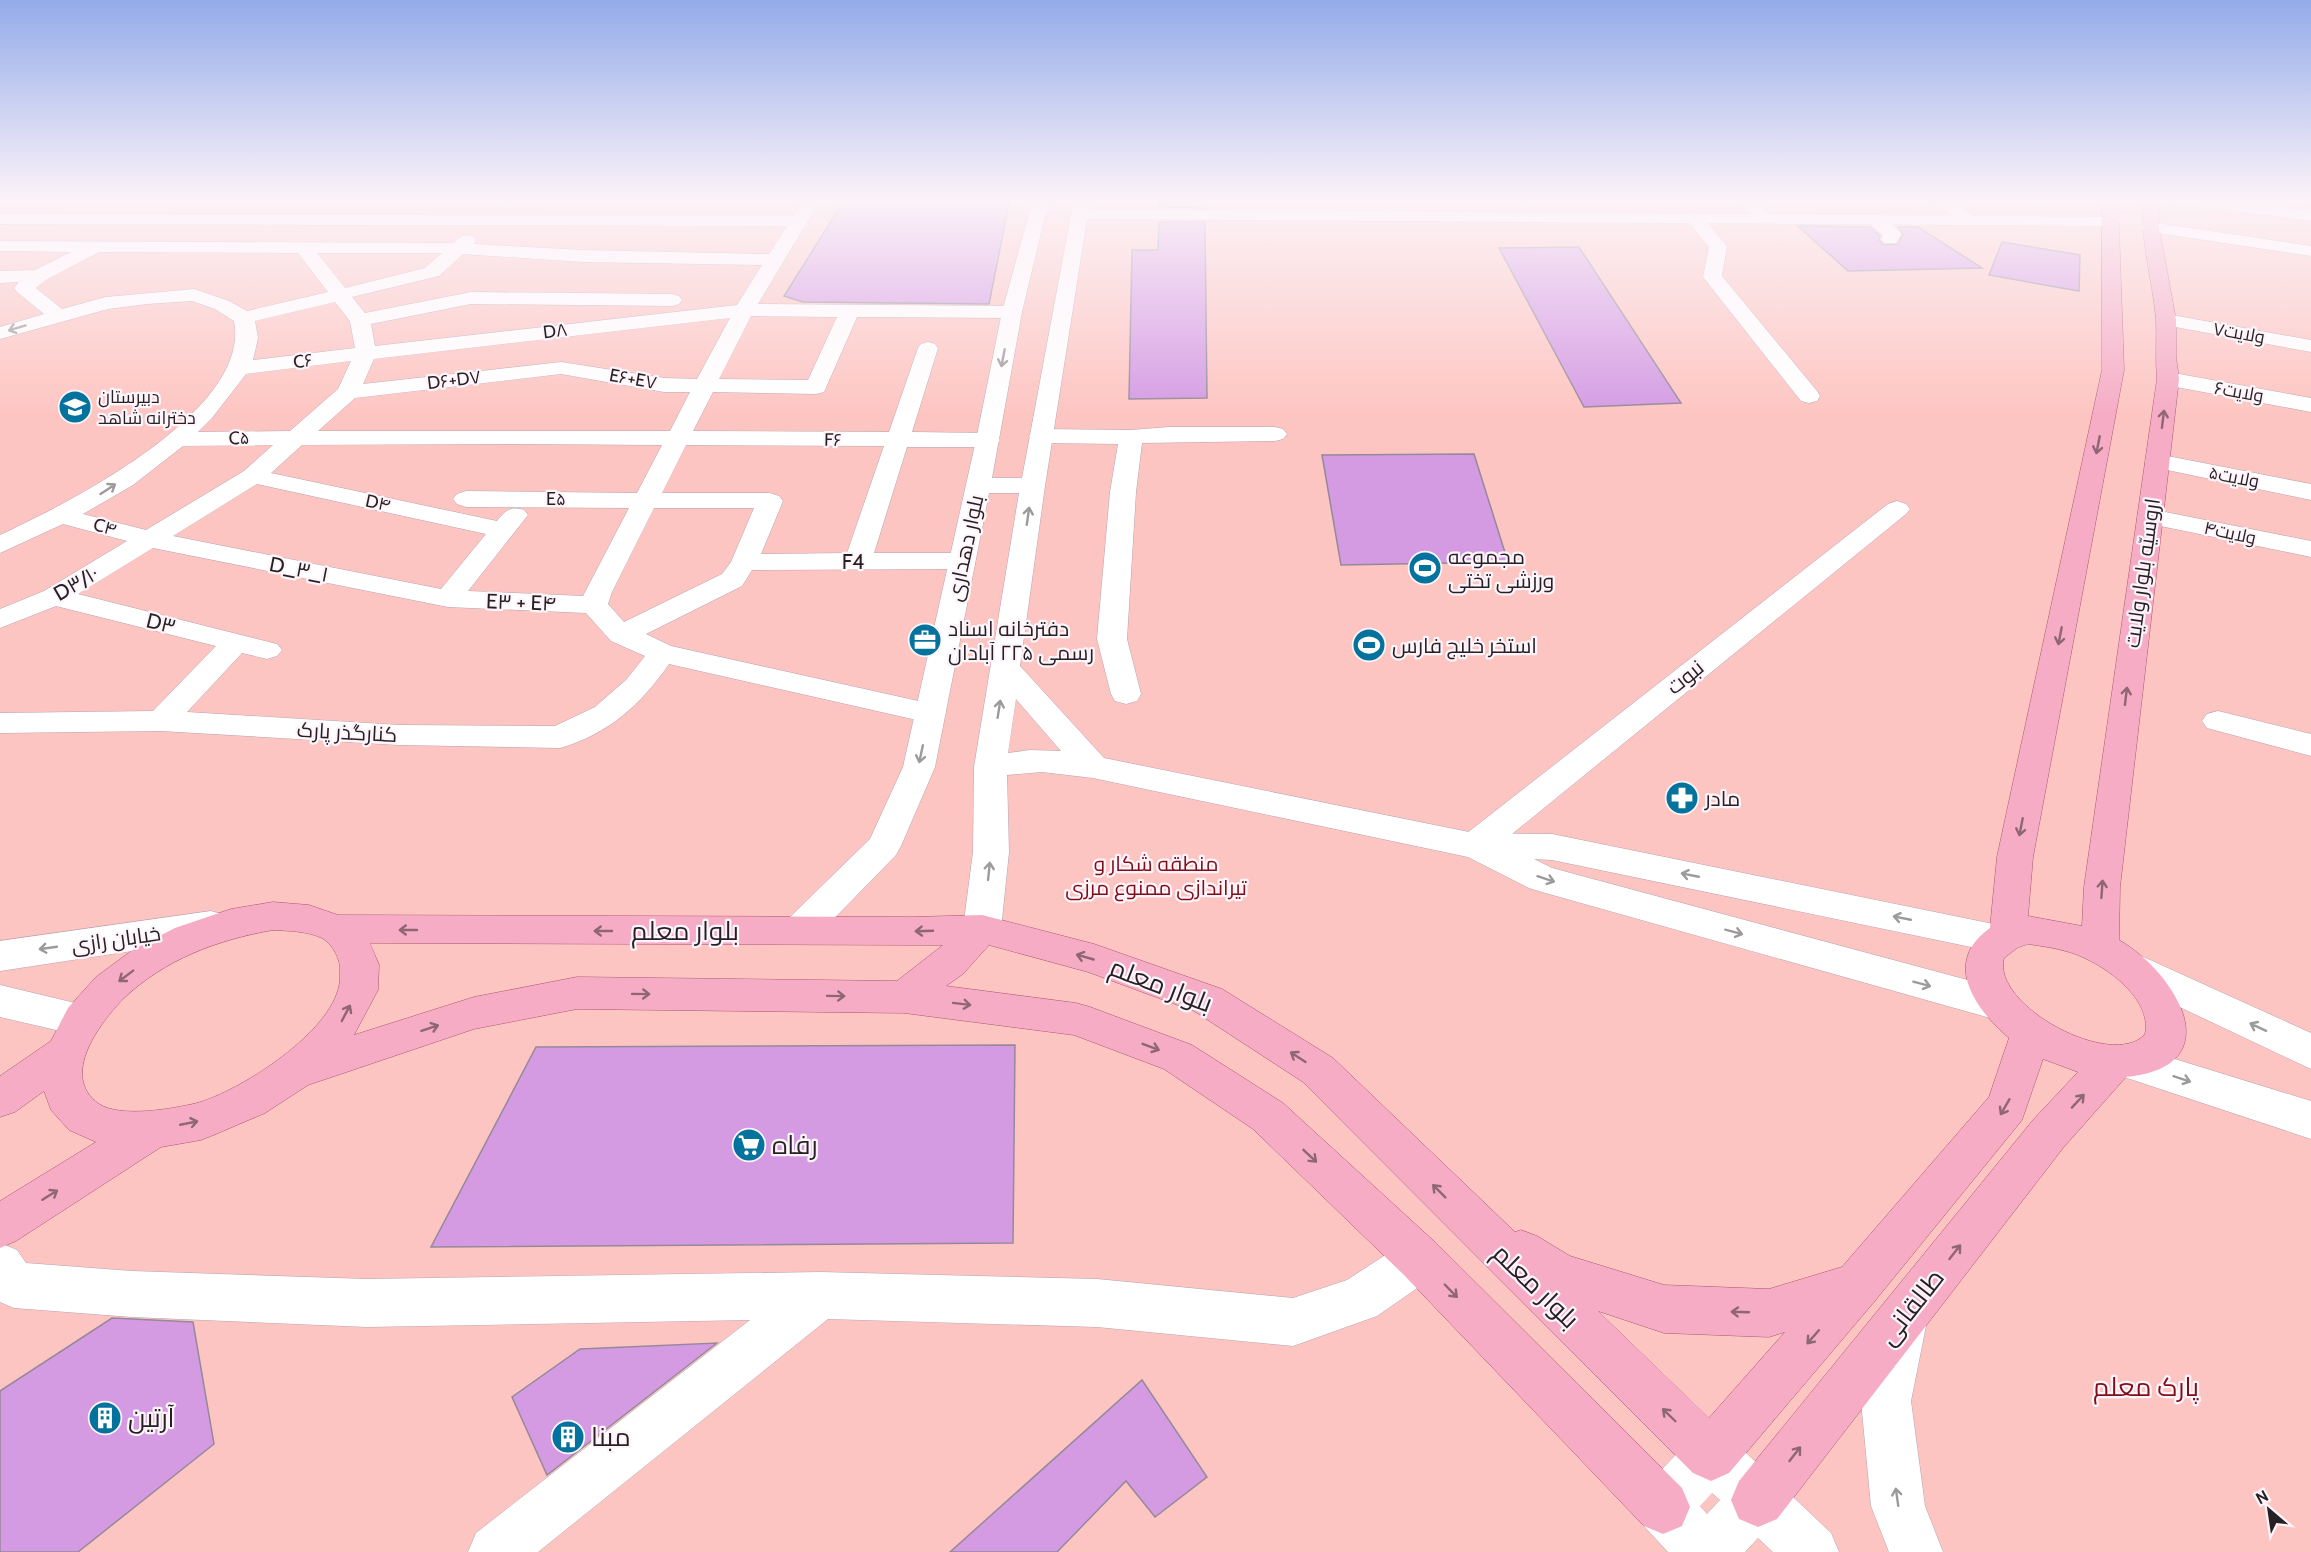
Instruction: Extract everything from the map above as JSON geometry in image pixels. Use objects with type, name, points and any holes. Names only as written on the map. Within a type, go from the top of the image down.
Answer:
[{"type":"main road","name":"اروسیّه بلوار ولایت","points":[[2114,956],[2102,887],[2157,461],[2122,271]]},
{"type":"main road","name":"اروسیّه بلوار ولایت","points":[[2004,936],[2015,857],[2139,364],[2166,320],[2158,271]]},
{"type":"main road","points":[[0,1099],[73,1037],[110,988],[147,960],[188,938],[231,923],[273,916],[309,918],[337,929],[352,945],[360,965],[358,990],[345,1017],[324,1046],[294,1072],[250,1100],[201,1121],[152,1130],[113,1129],[84,1117],[66,1097],[62,1072],[73,1037]]},
{"type":"main road","name":"بلوار معلم","points":[[337,929],[913,931],[982,929],[1094,959],[1208,999],[1318,1070],[1711,1455]]},
{"type":"main road","points":[[904,997],[949,963],[982,929]]},
{"type":"main road","points":[[2028,930],[2074,937],[2114,956],[2149,985],[2163,1006],[2168,1026],[2163,1044],[2149,1056],[2121,1061],[2079,1055],[2054,1046],[2016,1019],[1991,991],[1983,972],[1984,956],[1993,942],[2004,936],[2028,930]]},
{"type":"main road","points":[[294,1072],[474,1013],[577,993],[904,997],[1076,1018],[1178,1057],[1268,1116],[1420,1259],[1663,1507]]},
{"type":"main road","points":[[1711,1455],[2007,1107],[2016,1019]]},
{"type":"main road","name":"طالقانی","points":[[1758,1500],[2048,1134],[2121,1061]]},
{"type":"main road","points":[[0,1226],[152,1130]]},
{"type":"main road","points":[[1467,1218],[1558,1275],[1664,1309],[1769,1313],[1857,1286]]},
{"type":"street","points":[[48,271],[24,288],[57,315]]},
{"type":"street","points":[[322,271],[360,320],[366,353],[348,392]]},
{"type":"street","points":[[0,333],[57,315],[116,302],[194,296],[222,305],[244,318],[433,271]]},
{"type":"street","points":[[768,271],[744,310],[598,592],[594,605],[621,635],[662,652],[930,713]]},
{"type":"street","name":"بلوار دهداری","points":[[800,930],[884,846],[919,766],[988,440],[1012,312],[1022,271]]},
{"type":"street","points":[[982,929],[991,852],[990,767],[1041,436],[1070,271]]},
{"type":"street","points":[[1713,271],[1712,277],[1809,396]]},
{"type":"street","points":[[0,276],[39,276]]},
{"type":"street","points":[[360,320],[471,298],[711,301],[744,310],[1012,312]]},
{"type":"street","name":"D۸","points":[[366,353],[744,310]]},
{"type":"street","name":"E۶+E۷","points":[[561,368],[664,385],[816,387],[850,310]]},
{"type":"street","points":[[0,545],[62,516],[105,491],[178,440],[217,399],[239,368],[247,341],[244,318]]},
{"type":"street","name":"ولایت۷","points":[[2166,320],[2311,346]]},
{"type":"street","points":[[858,561],[928,348]]},
{"type":"street","name":"C۶","points":[[239,368],[366,353]]},
{"type":"street","name":"ولایت۶","points":[[2139,364],[2311,405]]},
{"type":"street","name":"D۶+D۷","points":[[348,392],[561,368]]},
{"type":"street","name":"D۳/۱۰","points":[[0,619],[54,597],[254,476],[348,392]]},
{"type":"street","points":[[1041,436],[1275,434]]},
{"type":"street","name":"C۵","points":[[178,440],[299,437],[678,438]]},
{"type":"street","points":[[1126,694],[1112,639],[1123,492],[1131,437]]},
{"type":"street","name":"F۶","points":[[678,438],[988,440]]},
{"type":"street","name":"ولایت۵","points":[[2157,461],[2311,492]]},
{"type":"street","name":"D۴","points":[[254,476],[503,530]]},
{"type":"street","points":[[978,485],[1033,486]]},
{"type":"street","name":"E۵","points":[[466,499],[770,501],[744,562]]},
{"type":"street","points":[[448,599],[527,499]]},
{"type":"street","name":"نبوت","points":[[1474,846],[1897,509]]},
{"type":"street","name":"C۴","points":[[62,516],[149,539]]},
{"type":"street","name":"ولایت۴","points":[[2150,517],[2311,549]]},
{"type":"street","name":"D_۳_۱","points":[[149,539],[448,599]]},
{"type":"street","name":"F4","points":[[744,562],[962,561]]},
{"type":"street","points":[[621,635],[732,580],[744,562]]},
{"type":"street","name":"D۳","points":[[54,597],[267,650]]},
{"type":"street","name":"E۳ + E۴","points":[[448,599],[594,605]]},
{"type":"street","points":[[161,721],[236,642]]},
{"type":"street","name":"کنارگذر پارک","points":[[0,723],[161,721],[399,735],[560,737],[606,714],[637,687],[662,652]]},
{"type":"street","points":[[1005,667],[1093,767]]},
{"type":"street","points":[[2218,721],[2311,745]]},
{"type":"street","points":[[990,767],[1017,761],[1047,759],[1474,846],[1552,847],[2004,936]]},
{"type":"street","points":[[1474,846],[1542,879],[2016,1019]]},
{"type":"street","name":"خیابان رازی","points":[[0,956],[231,923]]},
{"type":"street","points":[[2114,956],[2311,1052]]},
{"type":"street","points":[[0,1001],[73,1037]]},
{"type":"street","points":[[2121,1061],[2311,1120]]},
{"type":"street","points":[[0,1266],[14,1285],[132,1294],[367,1303],[820,1295],[1097,1303],[1293,1322],[1360,1299],[1420,1259]]},
{"type":"street","points":[[495,1552],[820,1295]]},
{"type":"street","points":[[1903,1317],[1886,1401],[1898,1506],[1916,1552]]},
{"type":"street","points":[[1707,1552],[1663,1507],[1711,1455]]},
{"type":"street","name":"بلوار معلم","points":[[1711,1455],[1812,1552]]},
{"type":"street","name":"طالقانی","points":[[1707,1552],[1758,1500]]},
{"type":"green space","name":"منطقه شکار و تیراندازی ممنوع مرزی","points":[[0,271],[2311,271],[2311,1552],[0,1552]]},
{"type":"building","points":[[799,271],[996,271],[989,304],[803,302],[784,296]]},
{"type":"building","points":[[1132,271],[1206,271],[1207,398],[1129,399]]},
{"type":"building","points":[[1512,271],[1595,271],[1681,403],[1584,407]]},
{"type":"building","points":[[1990,271],[2080,271],[2079,291],[1989,275]]},
{"type":"building","points":[[1474,454],[1508,562],[1341,565],[1322,455]]},
{"type":"building","name":"رفاه","points":[[1015,1045],[1013,1243],[431,1247],[536,1047]]},
{"type":"building","name":"آرتین","points":[[112,1318],[193,1322],[214,1444],[78,1552],[0,1552],[0,1391]]},
{"type":"building","name":"مبنا","points":[[717,1343],[547,1475],[512,1397],[580,1349]]},
{"type":"building","points":[[1142,1380],[1207,1477],[1155,1517],[1126,1481],[1057,1552],[950,1552]]},
{"type":"place","name":"دبیرستان دخترانه شاهد","points":[[75,407]]},
{"type":"place","name":"مجموعه ورزشی تختی","points":[[1425,568]]},
{"type":"place","name":"دفترخانه اسناد رسمی ۲۲۵ آبادان","points":[[925,640]]},
{"type":"place","name":"استخر خلیج فارس","points":[[1369,645]]},
{"type":"place","name":"مادر","points":[[1682,798]]},
{"type":"place","name":"رفاه","points":[[749,1145]]},
{"type":"place","name":"آرتین","points":[[105,1418]]},
{"type":"place","name":"مبنا","points":[[568,1437]]},
{"type":"park label","name":"پارک معلم","points":[[2146,1387]]}]
